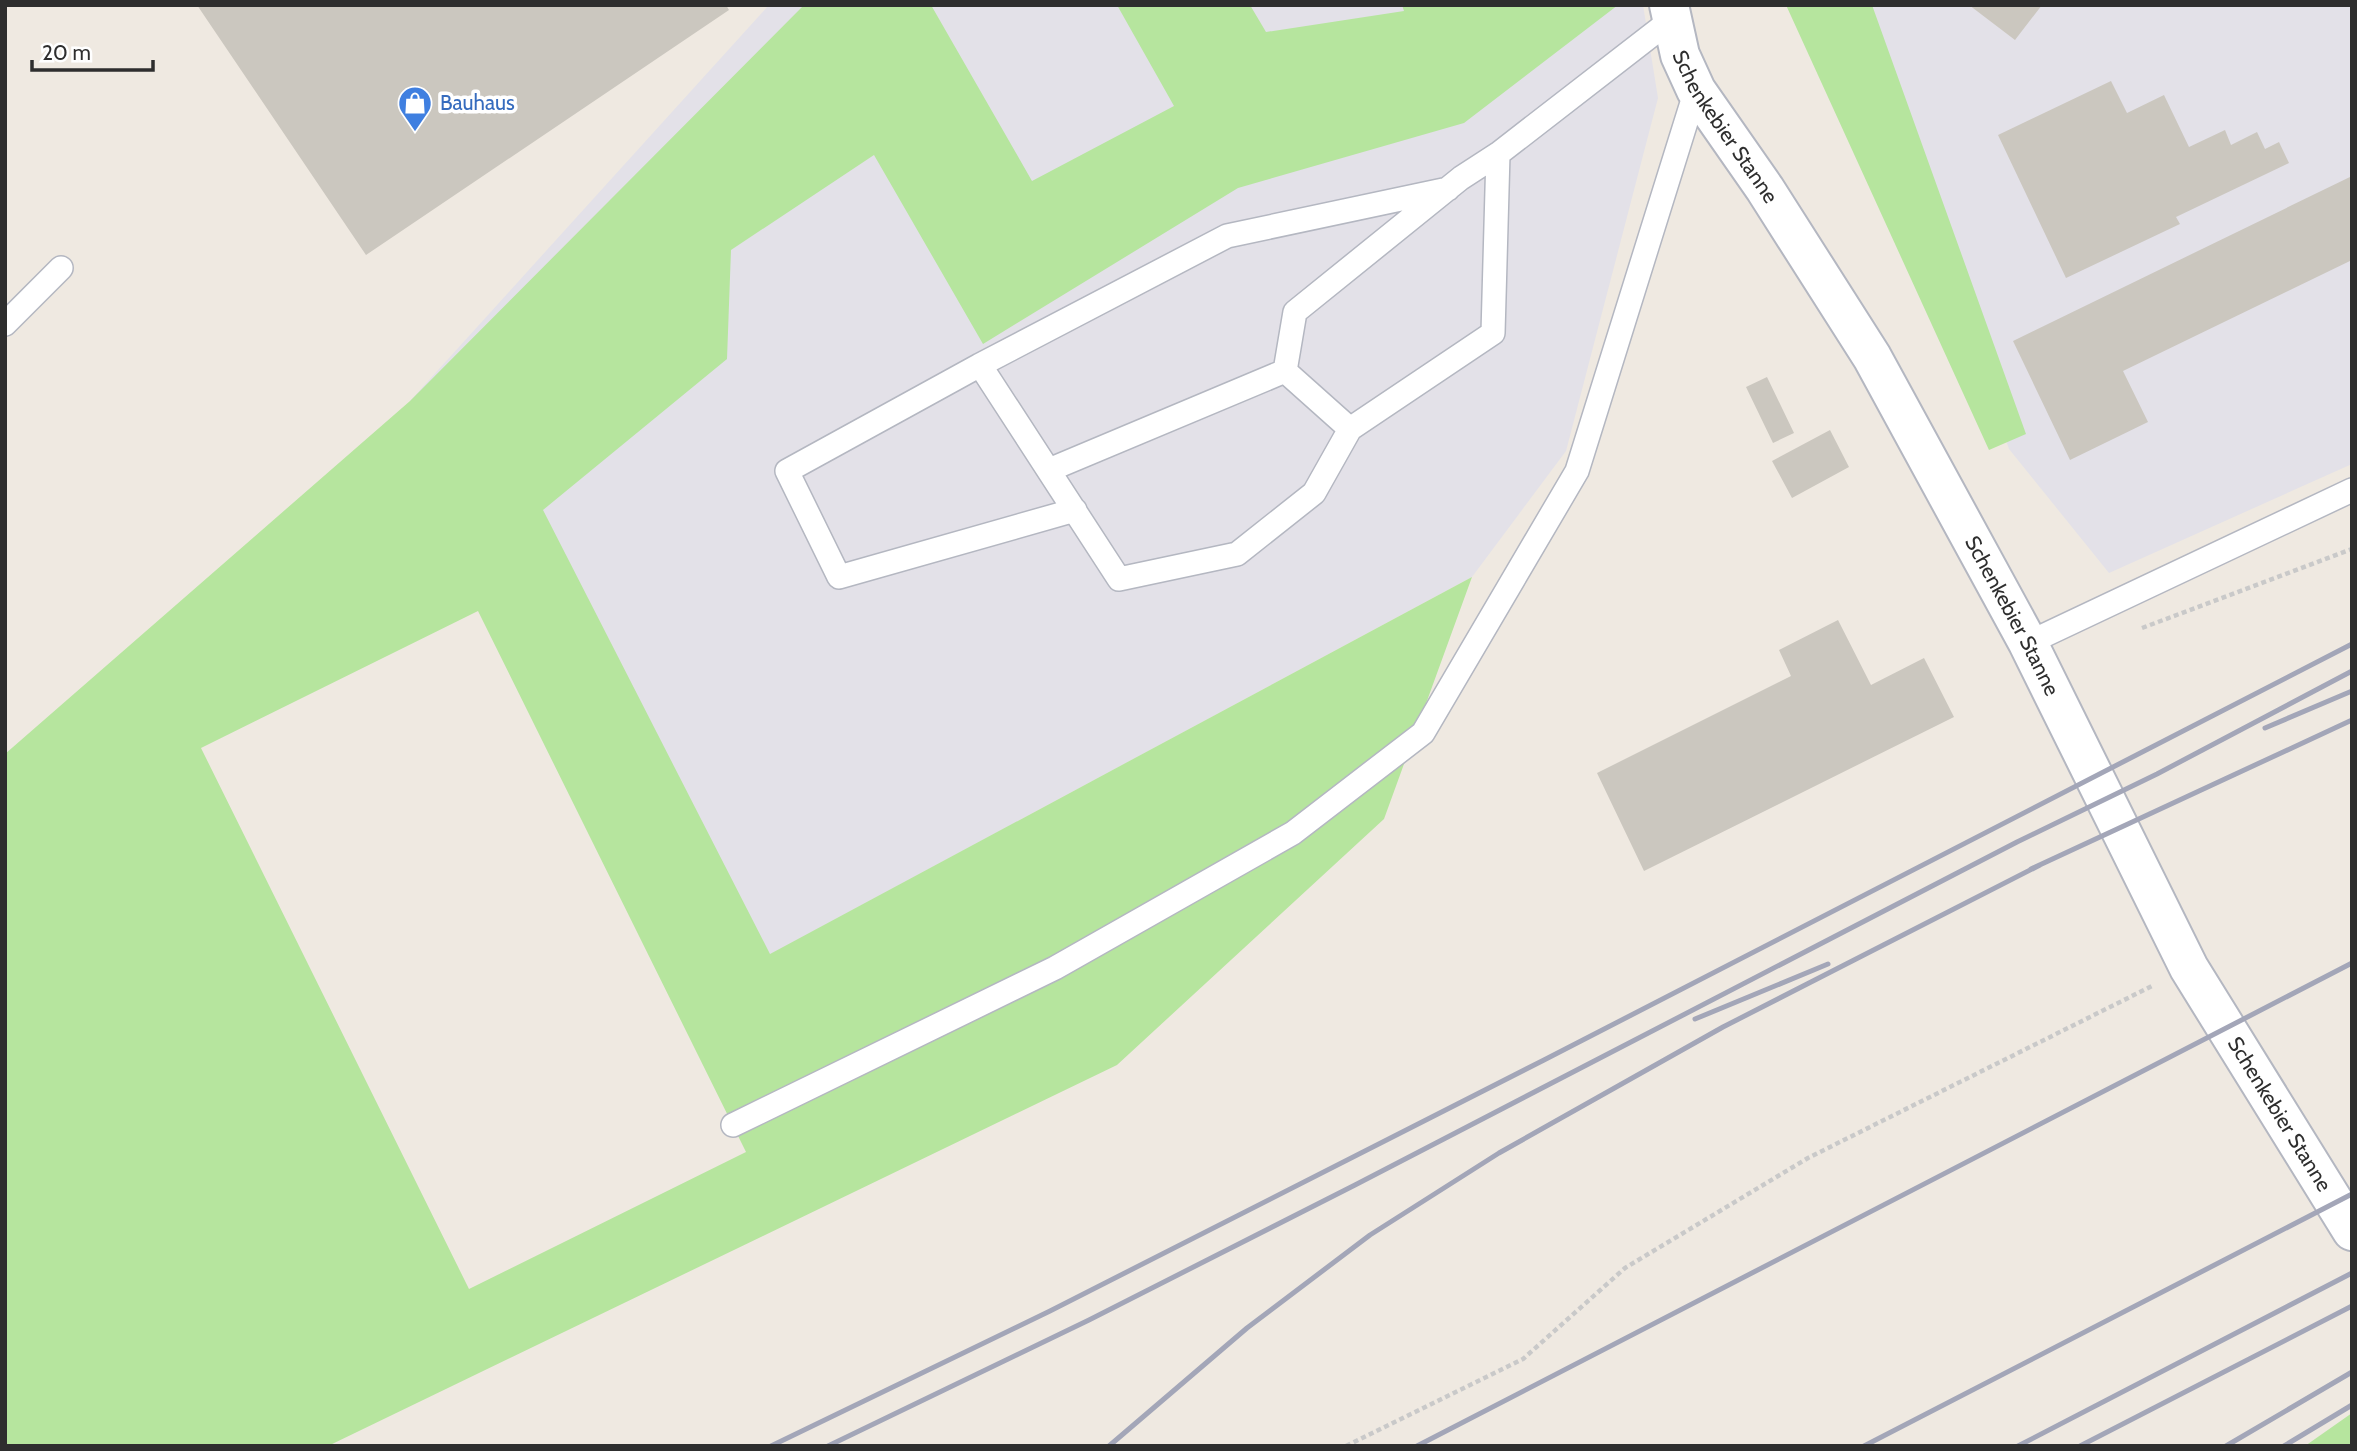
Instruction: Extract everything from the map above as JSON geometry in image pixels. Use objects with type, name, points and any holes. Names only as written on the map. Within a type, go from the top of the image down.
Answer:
[{"type":"street","name":"Schenkebier Stanne","points":[[1670,13],[1680,55],[1696,90],[1765,189],[1872,358],[2028,643],[2189,968],[2352,1231]]},
{"type":"lane","points":[[1285,371],[1295,312],[1448,189],[1497,154],[1670,13]]},
{"type":"lane","points":[[733,1125],[1055,968],[1293,833],[1423,733],[1577,471],[1696,90]]},
{"type":"lane","points":[[980,365],[1119,579],[1237,554],[1314,493],[1350,429],[1493,333],[1497,154]]},
{"type":"lane","points":[[1074,510],[839,577],[787,471],[980,365],[1227,236],[1448,189]]},
{"type":"lane","points":[[5,324],[61,268]]},
{"type":"lane","points":[[1285,371],[1350,429]]},
{"type":"lane","points":[[1049,470],[1285,371]]},
{"type":"lane","points":[[2028,643],[2352,490]]},
{"type":"path","points":[[2137,630],[2352,549]]},
{"type":"path","points":[[1346,1446],[1523,1359],[1625,1268],[1808,1158],[2189,968]]},
{"type":"shaded area","points":[[769,5],[1643,5],[1658,98],[1566,451],[1472,577],[713,985],[410,401]]},
{"type":"shaded area","points":[[1853,5],[2352,5],[2352,464],[2109,573],[2009,449]]},
{"type":"green space","points":[[804,5],[931,5],[1032,181],[1174,106],[1117,5],[1250,5],[1266,32],[1404,11],[1402,5],[1618,5],[1464,123],[1238,188],[983,344],[874,155],[731,250],[727,359],[543,510],[770,954],[1472,577],[1384,819],[1117,1065],[328,1446],[5,1446],[5,754],[410,401]],"holes":[[[478,611],[746,1152],[469,1289],[201,748]]]},
{"type":"green space","points":[[1786,5],[1872,5],[2026,434],[1989,450]]},
{"type":"green space","points":[[2352,1413],[2352,1446],[2305,1446]]},
{"type":"building","name":"Bauhaus","points":[[197,5],[726,5],[729,10],[366,255]]},
{"type":"building","points":[[1969,5],[2042,5],[2015,40]]},
{"type":"building","points":[[2111,81],[2127,113],[2164,95],[2189,147],[2225,130],[2231,145],[2257,132],[2265,149],[2279,142],[2289,163],[2176,217],[2180,224],[2066,278],[1998,135]]},
{"type":"building","points":[[2352,176],[2352,260],[2123,371],[2148,422],[2070,460],[2013,341]]},
{"type":"building","points":[[1767,377],[1794,433],[1773,443],[1746,387]]},
{"type":"building","points":[[1830,430],[1849,467],[1792,498],[1772,461]]},
{"type":"building","points":[[1838,620],[1871,685],[1924,658],[1954,717],[1644,871],[1597,773],[1791,676],[1779,650]]},
{"type":"railway","points":[[771,1446],[1050,1311],[2352,644]]},
{"type":"railway","points":[[828,1446],[1089,1320],[1355,1185],[2017,842],[2157,774],[2352,671]]},
{"type":"railway","points":[[2265,728],[2352,691]]},
{"type":"railway","points":[[2031,869],[2352,720]]},
{"type":"railway","points":[[1109,1446],[1247,1328],[1370,1235],[1499,1153],[1723,1027],[2040,865]]},
{"type":"railway","points":[[1417,1446],[2352,963]]},
{"type":"railway","points":[[1695,1019],[1828,964]]},
{"type":"railway","points":[[1864,1446],[2352,1194]]},
{"type":"railway","points":[[2018,1446],[2352,1273]]},
{"type":"railway","points":[[2080,1446],[2352,1306]]},
{"type":"railway","points":[[2226,1446],[2352,1372]]},
{"type":"railway","points":[[2284,1446],[2352,1405]]},
{"type":"place","name":"Bauhaus","points":[[415,133]]}]
